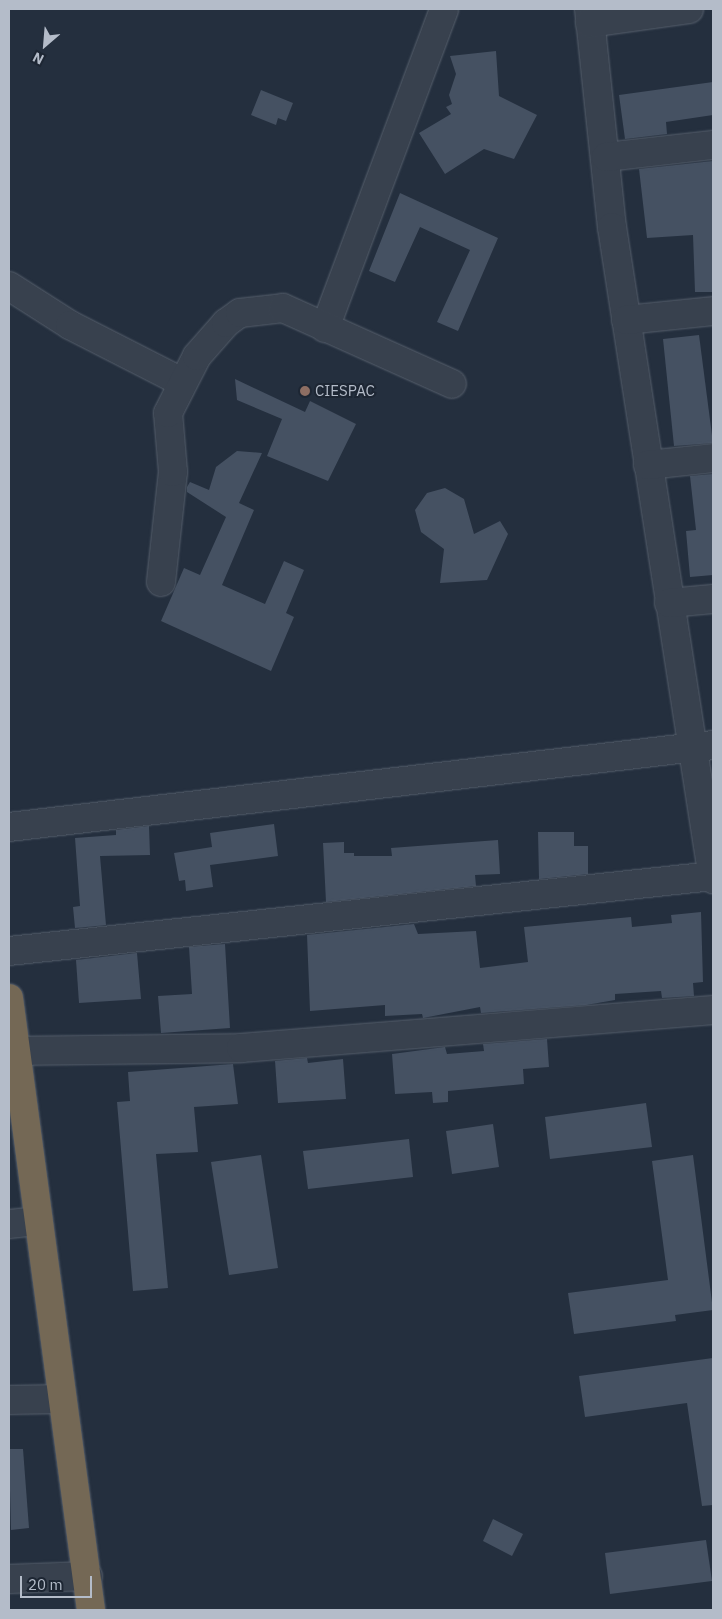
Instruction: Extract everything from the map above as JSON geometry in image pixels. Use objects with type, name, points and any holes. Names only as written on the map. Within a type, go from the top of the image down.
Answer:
[{"type":"highway","points":[[9,998],[12,1050],[88,1576],[91,1610]]},
{"type":"street","points":[[325,328],[444,9]]},
{"type":"street","points":[[9,950],[713,877],[702,745],[669,603],[626,320],[590,16],[689,9]]},
{"type":"street","points":[[606,156],[713,145]]},
{"type":"street","points":[[9,286],[70,325],[182,382]]},
{"type":"street","points":[[160,582],[173,472],[168,413],[182,382],[208,340],[240,313],[283,308],[452,384]]},
{"type":"street","points":[[626,320],[713,310]]},
{"type":"street","points":[[648,465],[713,458]]},
{"type":"street","points":[[669,603],[713,599]]},
{"type":"street","points":[[9,827],[702,745]]},
{"type":"street","points":[[12,1050],[241,1048],[713,1010]]},
{"type":"street","points":[[9,1224],[37,1221]]},
{"type":"street","points":[[9,1400],[61,1399]]},
{"type":"street","points":[[9,1579],[88,1576]]},
{"type":"building","points":[[496,51],[499,96],[537,115],[514,159],[484,149],[445,174],[419,133],[451,114],[446,107],[452,104],[449,95],[456,74],[450,56]]},
{"type":"building","points":[[713,82],[713,115],[666,122],[667,134],[625,139],[619,95]]},
{"type":"building","points":[[261,90],[293,103],[286,121],[278,118],[276,125],[251,115]]},
{"type":"building","points":[[713,161],[713,292],[695,292],[693,235],[647,238],[639,169]]},
{"type":"building","points":[[400,193],[498,238],[458,331],[437,322],[470,250],[420,227],[395,282],[369,271]]},
{"type":"building","points":[[699,335],[713,443],[674,446],[663,339]]},
{"type":"building","points":[[235,379],[305,412],[310,401],[356,424],[328,481],[267,456],[282,419],[237,400]]},
{"type":"building","points":[[237,451],[262,453],[239,503],[254,510],[222,585],[265,604],[284,561],[304,570],[286,613],[294,617],[271,671],[161,621],[184,568],[200,575],[226,517],[187,492],[187,487],[190,482],[209,490],[216,467]]},
{"type":"building","points":[[713,474],[713,575],[690,577],[686,531],[696,530],[690,476]]},
{"type":"building","points":[[445,488],[464,499],[474,534],[500,521],[508,534],[487,580],[440,583],[444,549],[421,532],[415,510],[427,493]]},
{"type":"building","points":[[274,824],[278,856],[210,865],[213,887],[186,891],[185,880],[179,881],[174,853],[212,847],[210,833]]},
{"type":"building","points":[[149,826],[150,855],[100,856],[106,925],[75,928],[73,907],[80,906],[75,838],[116,835],[116,830]]},
{"type":"building","points":[[538,832],[574,832],[574,846],[588,846],[588,874],[539,879]]},
{"type":"building","points":[[498,840],[500,874],[475,875],[476,886],[326,902],[323,843],[344,842],[344,853],[354,853],[354,856],[392,856],[391,848]]},
{"type":"building","points":[[701,912],[703,982],[693,983],[694,996],[662,998],[661,991],[615,994],[615,1000],[586,1005],[481,1013],[480,1007],[423,1018],[422,1014],[385,1016],[385,1005],[310,1011],[307,935],[414,924],[418,934],[476,931],[480,968],[528,962],[524,927],[631,917],[632,927],[672,923],[671,915]]},
{"type":"building","points":[[225,944],[230,1028],[161,1033],[158,996],[192,994],[189,947]]},
{"type":"building","points":[[137,953],[141,999],[79,1003],[76,960]]},
{"type":"building","points":[[547,1039],[549,1067],[523,1069],[524,1084],[448,1091],[448,1102],[433,1103],[432,1092],[395,1094],[392,1054],[445,1047],[447,1054],[484,1051],[483,1044]]},
{"type":"building","points":[[307,1058],[308,1063],[343,1059],[346,1099],[278,1103],[275,1061]]},
{"type":"building","points":[[233,1064],[238,1104],[194,1107],[198,1152],[156,1154],[168,1288],[133,1291],[117,1102],[130,1101],[128,1072]]},
{"type":"building","points":[[646,1103],[652,1147],[550,1159],[545,1117]]},
{"type":"building","points":[[493,1124],[499,1167],[452,1174],[446,1131]]},
{"type":"building","points":[[409,1139],[413,1177],[308,1189],[303,1151]]},
{"type":"building","points":[[261,1155],[278,1268],[229,1275],[211,1162]]},
{"type":"building","points":[[693,1155],[713,1310],[675,1315],[676,1321],[574,1334],[568,1293],[668,1280],[652,1161]]},
{"type":"building","points":[[713,1358],[713,1505],[702,1506],[687,1403],[585,1417],[579,1376]]},
{"type":"building","points":[[9,1449],[23,1449],[29,1528],[11,1530]]},
{"type":"building","points":[[493,1519],[523,1534],[512,1556],[483,1541]]},
{"type":"building","points":[[706,1540],[712,1581],[610,1594],[605,1553]]},
{"type":"place","name":"CIESPAC","points":[[305,391]]}]
